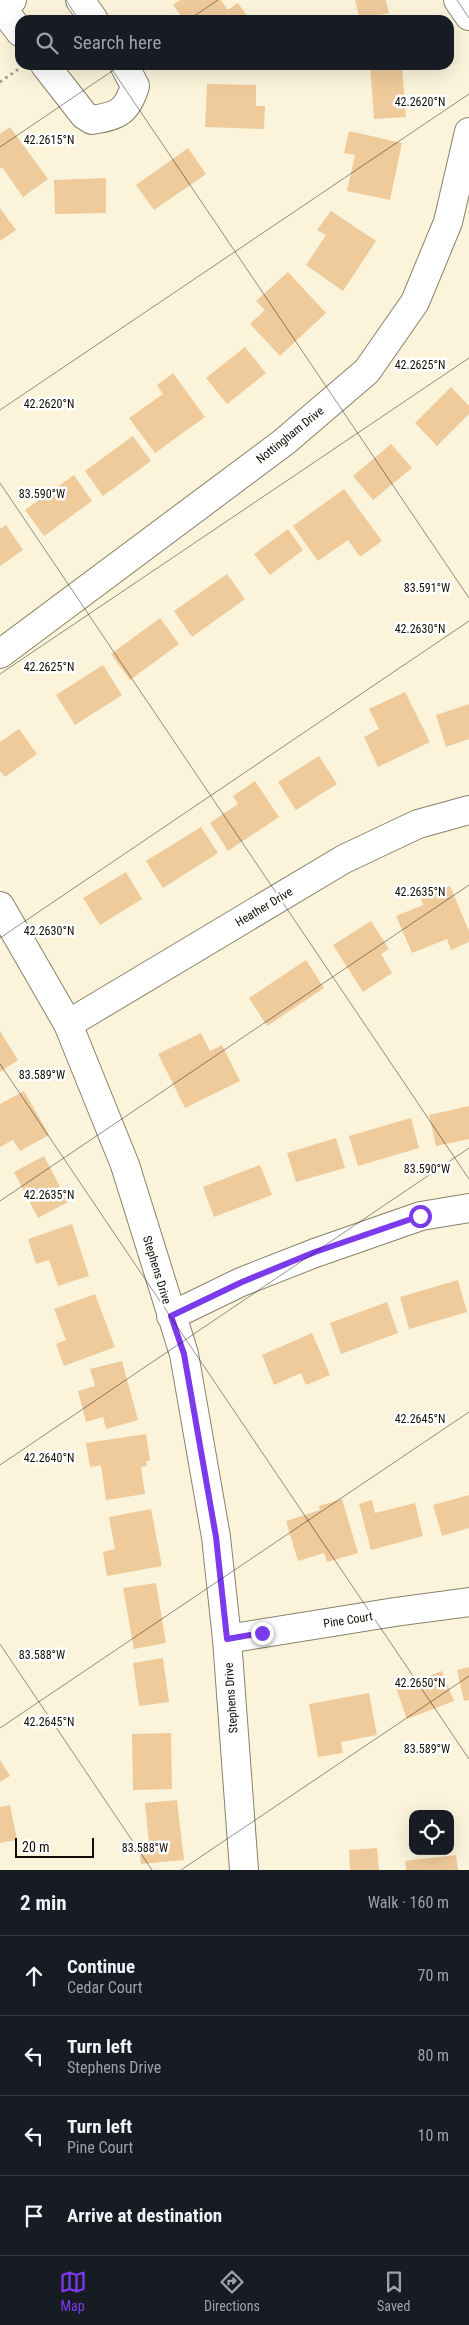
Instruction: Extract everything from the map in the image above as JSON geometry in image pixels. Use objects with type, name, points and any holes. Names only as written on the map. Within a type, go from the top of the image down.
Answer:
[{"type":"street","points":[[80,0],[90,15]]},
{"type":"street","points":[[458,0],[469,16]]},
{"type":"street","points":[[4,4],[15,23]]},
{"type":"street","points":[[49,70],[84,115],[92,120],[112,117],[130,103],[135,86],[127,70]]},
{"type":"street","name":"Nottingham Drive","points":[[0,654],[284,442],[367,372],[415,302],[448,222],[469,132]]},
{"type":"street","name":"Heather Drive","points":[[68,1024],[344,859],[418,824],[469,810]]},
{"type":"street","name":"Stephens Drive","points":[[0,906],[68,1024],[125,1165],[184,1354],[214,1527],[227,1639],[244,1870]]},
{"type":"street","points":[[171,1316],[242,1282],[315,1252],[420,1216],[469,1208]]},
{"type":"street","name":"Pine Court","points":[[227,1639],[469,1602]]},
{"type":"path","points":[[0,82],[18,70]]},
{"type":"building","points":[[180,0],[221,0],[228,10],[238,3],[246,15],[180,15],[173,5]]},
{"type":"building","points":[[355,0],[386,0],[389,13],[359,15]]},
{"type":"building","points":[[370,70],[402,70],[406,117],[374,119]]},
{"type":"building","points":[[207,84],[256,85],[256,106],[265,106],[264,129],[205,127]]},
{"type":"building","points":[[10,127],[48,179],[23,197],[2,167],[0,169],[0,134]]},
{"type":"building","points":[[349,131],[402,143],[390,200],[347,191],[355,155],[344,153]]},
{"type":"building","points":[[188,148],[206,174],[154,210],[136,185]]},
{"type":"building","points":[[106,178],[106,213],[55,214],[54,180]]},
{"type":"building","points":[[0,208],[16,230],[0,241]]},
{"type":"building","points":[[331,211],[376,241],[343,291],[306,265],[326,235],[317,230]]},
{"type":"building","points":[[288,272],[326,313],[280,356],[250,324],[265,310],[256,301]]},
{"type":"building","points":[[245,347],[266,373],[227,404],[206,378]]},
{"type":"building","points":[[173,373],[205,417],[155,453],[129,418],[163,394],[157,385]]},
{"type":"building","points":[[451,387],[469,406],[469,414],[437,446],[415,423]]},
{"type":"building","points":[[133,436],[151,461],[103,496],[85,471]]},
{"type":"building","points":[[391,444],[412,468],[373,500],[353,476]]},
{"type":"building","points":[[74,475],[92,501],[44,536],[25,510]]},
{"type":"building","points":[[344,489],[382,541],[360,557],[348,540],[318,561],[293,526]]},
{"type":"building","points":[[6,525],[23,550],[0,566],[0,529]]},
{"type":"building","points":[[288,529],[303,550],[270,575],[254,554]]},
{"type":"building","points":[[227,574],[245,599],[192,637],[174,611]]},
{"type":"building","points":[[160,618],[179,644],[130,680],[111,654]]},
{"type":"building","points":[[103,665],[122,695],[75,725],[56,695]]},
{"type":"building","points":[[405,692],[430,742],[378,767],[364,737],[379,729],[369,709]]},
{"type":"building","points":[[469,704],[469,739],[446,747],[436,715]]},
{"type":"building","points":[[19,729],[37,754],[5,777],[0,771],[0,742]]},
{"type":"building","points":[[319,756],[337,784],[296,810],[278,782]]},
{"type":"building","points":[[255,781],[279,817],[228,851],[210,823],[238,804],[233,796]]},
{"type":"building","points":[[201,827],[218,853],[163,888],[146,861]]},
{"type":"building","points":[[126,872],[142,899],[100,925],[83,898]]},
{"type":"building","points":[[450,886],[469,931],[469,942],[451,950],[447,939],[412,953],[396,916],[423,905],[421,898]]},
{"type":"building","points":[[371,921],[389,949],[381,954],[392,973],[363,992],[333,945]]},
{"type":"building","points":[[306,960],[324,988],[267,1026],[249,998]]},
{"type":"building","points":[[0,1031],[18,1060],[0,1072]]},
{"type":"building","points":[[201,1033],[210,1051],[222,1045],[240,1081],[185,1108],[158,1054]]},
{"type":"building","points":[[24,1091],[49,1135],[20,1151],[13,1140],[0,1147],[0,1104]]},
{"type":"building","points":[[469,1106],[469,1139],[436,1146],[429,1115]]},
{"type":"building","points":[[411,1118],[419,1148],[358,1166],[349,1136]]},
{"type":"building","points":[[336,1138],[345,1168],[296,1182],[287,1153]]},
{"type":"building","points":[[44,1156],[68,1202],[38,1218],[14,1172]]},
{"type":"building","points":[[260,1165],[272,1195],[214,1217],[203,1187]]},
{"type":"building","points":[[72,1224],[89,1276],[58,1286],[49,1260],[36,1264],[28,1239]]},
{"type":"building","points":[[458,1280],[467,1312],[409,1329],[400,1297]]},
{"type":"building","points":[[95,1294],[115,1347],[64,1366],[56,1344],[66,1340],[54,1309]]},
{"type":"building","points":[[387,1302],[398,1333],[341,1354],[330,1323]]},
{"type":"building","points":[[312,1333],[330,1375],[306,1385],[301,1373],[274,1385],[262,1355]]},
{"type":"building","points":[[122,1361],[138,1420],[106,1429],[103,1417],[86,1422],[78,1391],[95,1386],[90,1369]]},
{"type":"building","points":[[146,1434],[150,1461],[146,1461],[147,1466],[141,1467],[145,1494],[106,1500],[101,1465],[90,1467],[86,1443]]},
{"type":"building","points":[[469,1495],[469,1528],[442,1536],[433,1505]]},
{"type":"building","points":[[342,1499],[358,1553],[327,1562],[324,1553],[298,1561],[286,1521],[320,1510],[319,1506]]},
{"type":"building","points":[[372,1500],[375,1513],[415,1503],[423,1536],[371,1550],[359,1504]]},
{"type":"building","points":[[151,1509],[162,1566],[107,1576],[103,1552],[115,1549],[109,1517]]},
{"type":"building","points":[[156,1583],[166,1643],[134,1649],[123,1588]]},
{"type":"building","points":[[163,1658],[169,1702],[139,1706],[133,1663]]},
{"type":"building","points":[[469,1667],[469,1700],[464,1701],[457,1670]]},
{"type":"building","points":[[442,1671],[454,1701],[407,1719],[396,1688]]},
{"type":"building","points":[[369,1693],[377,1735],[341,1742],[343,1753],[318,1757],[309,1704]]},
{"type":"building","points":[[171,1733],[172,1789],[133,1790],[132,1734]]},
{"type":"building","points":[[0,1760],[10,1776],[0,1782]]},
{"type":"building","points":[[177,1800],[184,1860],[141,1864],[139,1845],[149,1844],[145,1803]]},
{"type":"building","points":[[10,1805],[17,1840],[0,1843],[0,1807]]},
{"type":"building","points":[[377,1848],[379,1870],[350,1870],[349,1850]]},
{"type":"building","points":[[456,1855],[458,1870],[406,1870],[405,1861]]},
{"type":"route","points":[[262,1633],[227,1639],[216,1537],[184,1354],[171,1316],[242,1282],[315,1252],[420,1216]]}]
